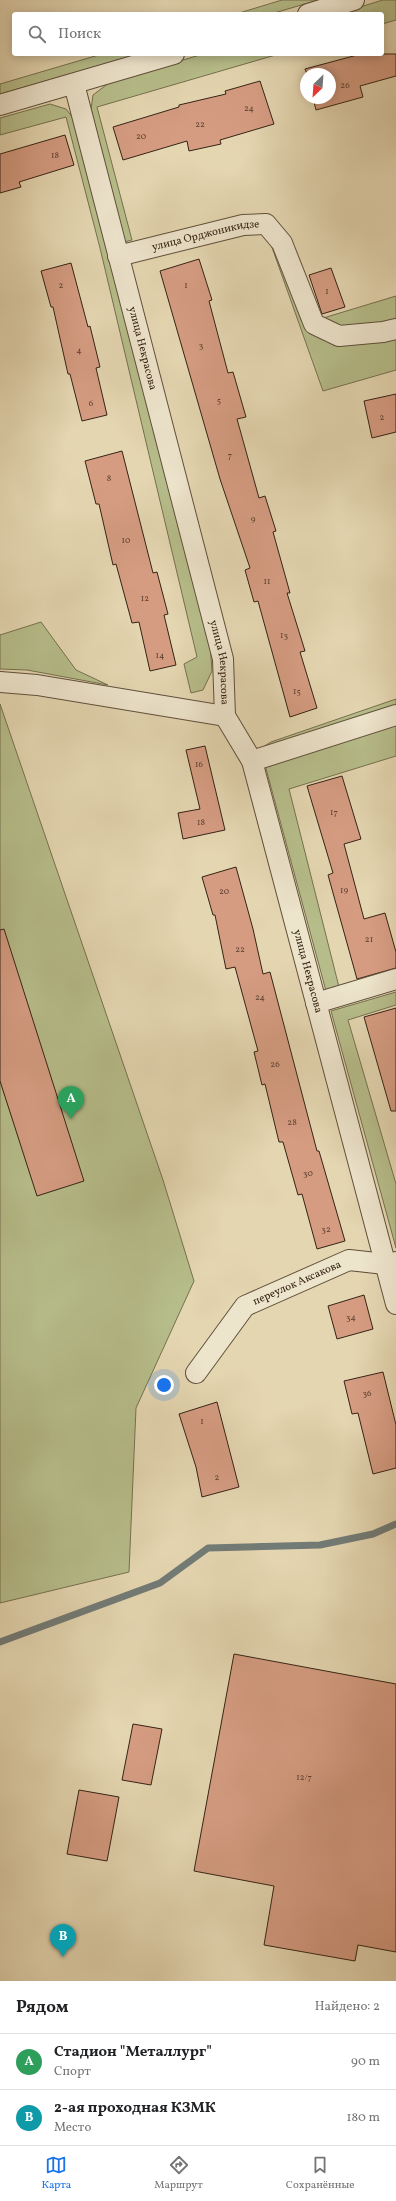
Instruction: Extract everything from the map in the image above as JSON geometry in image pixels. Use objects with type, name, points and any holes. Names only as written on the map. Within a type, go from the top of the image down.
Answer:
[{"type":"street","points":[[315,12],[354,0]]},
{"type":"street","points":[[0,105],[167,56]]},
{"type":"street","name":"улица Некрасова","points":[[74,84],[223,659],[225,716],[252,761],[316,1003],[390,1263],[396,1304]]},
{"type":"street","name":"улица Орджоникидзе","points":[[118,256],[243,225],[266,224],[282,243],[314,324],[339,336],[383,332],[396,329]]},
{"type":"street","points":[[0,682],[37,685],[225,716]]},
{"type":"street","points":[[252,761],[396,715]]},
{"type":"street","points":[[316,1003],[396,979]]},
{"type":"street","name":"переулок Аксакова","points":[[196,1374],[245,1306],[349,1260],[390,1263]]},
{"type":"green space","points":[[282,0],[318,0],[278,12],[243,12]]},
{"type":"green space","points":[[383,0],[396,0],[396,20],[384,23],[384,12],[344,12]]},
{"type":"green space","points":[[95,56],[132,56],[0,94],[0,84]]},
{"type":"green space","points":[[196,56],[272,56],[97,107],[132,240],[124,242],[91,109],[93,95],[110,82]]},
{"type":"green space","points":[[50,104],[66,109],[73,118],[210,644],[212,671],[203,690],[191,693],[184,664],[197,657],[100,248],[66,117],[0,135],[0,118]]},
{"type":"green space","points":[[269,239],[309,329],[336,346],[382,342],[396,339],[396,370],[323,391]]},
{"type":"green space","points":[[396,296],[396,320],[345,329],[320,319]]},
{"type":"green space","points":[[41,622],[76,670],[108,685],[27,670],[0,669],[0,635]]},
{"type":"green space","points":[[396,699],[396,706],[258,750],[271,742]]},
{"type":"green space","points":[[0,704],[163,1180],[194,1281],[136,1408],[129,1572],[0,1603]]},
{"type":"green space","points":[[396,724],[396,756],[289,789],[339,987],[326,991],[265,765]]},
{"type":"green space","points":[[396,992],[396,1005],[348,1020],[396,1184],[396,1248],[331,1011]]},
{"type":"building","points":[[384,54],[396,54],[396,76],[360,86],[363,97],[316,110],[314,104],[336,104],[336,68],[309,68],[354,56],[384,56]]},
{"type":"building","points":[[260,81],[274,124],[220,140],[221,144],[189,151],[187,141],[123,160],[113,127],[179,107],[179,105],[226,94],[225,91]]},
{"type":"building","points":[[65,135],[74,165],[19,182],[21,187],[0,193],[0,154]]},
{"type":"building","points":[[199,259],[212,300],[209,301],[228,373],[233,372],[246,417],[237,419],[259,498],[265,496],[276,531],[273,532],[290,593],[287,593],[305,651],[300,652],[317,708],[290,717],[258,601],[254,602],[245,570],[250,568],[220,479],[160,271]]},
{"type":"building","points":[[71,263],[88,327],[90,326],[100,367],[96,368],[107,415],[82,421],[70,374],[68,374],[53,307],[51,307],[41,271]]},
{"type":"building","points":[[331,268],[345,307],[322,314],[309,275]]},
{"type":"building","points":[[396,394],[396,432],[372,438],[364,401]]},
{"type":"building","points":[[122,451],[153,573],[157,572],[168,614],[164,615],[176,665],[150,671],[139,622],[132,623],[116,564],[113,565],[99,504],[96,504],[85,461]]},
{"type":"building","points":[[205,746],[225,830],[183,839],[178,813],[200,809],[186,750]]},
{"type":"building","points":[[342,776],[361,839],[344,844],[364,919],[385,913],[396,952],[396,968],[357,979],[328,875],[333,873],[307,786]]},
{"type":"building","points":[[236,867],[253,929],[263,974],[270,972],[317,1151],[319,1151],[345,1241],[317,1249],[302,1194],[298,1195],[283,1142],[279,1142],[265,1084],[262,1085],[254,1052],[258,1051],[235,967],[226,969],[215,915],[213,915],[202,877]]},
{"type":"building","points":[[4,929],[84,1181],[37,1196],[0,1081],[0,930]]},
{"type":"building","points":[[396,1008],[396,1111],[391,1111],[364,1017]]},
{"type":"building","points":[[364,1295],[373,1329],[337,1339],[328,1306]]},
{"type":"building","points":[[383,1372],[396,1425],[396,1468],[373,1474],[358,1413],[352,1414],[344,1381]]},
{"type":"building","points":[[217,1402],[239,1487],[202,1497],[196,1467],[179,1414]]},
{"type":"building","points":[[234,1654],[396,1684],[396,1952],[358,1945],[355,1961],[264,1945],[274,1886],[194,1871]]},
{"type":"building","points":[[133,1724],[162,1729],[151,1785],[122,1780]]},
{"type":"building","points":[[79,1790],[119,1797],[107,1861],[67,1854]]},
{"type":"waterway","points":[[0,1642],[160,1583],[208,1548],[320,1545],[373,1534],[396,1524]]},
{"type":"place","name":"Стадион \"Металлург\"","points":[[71,1119]]},
{"type":"place","name":"2-ая проходная КЗМК","points":[[63,1957]]}]
